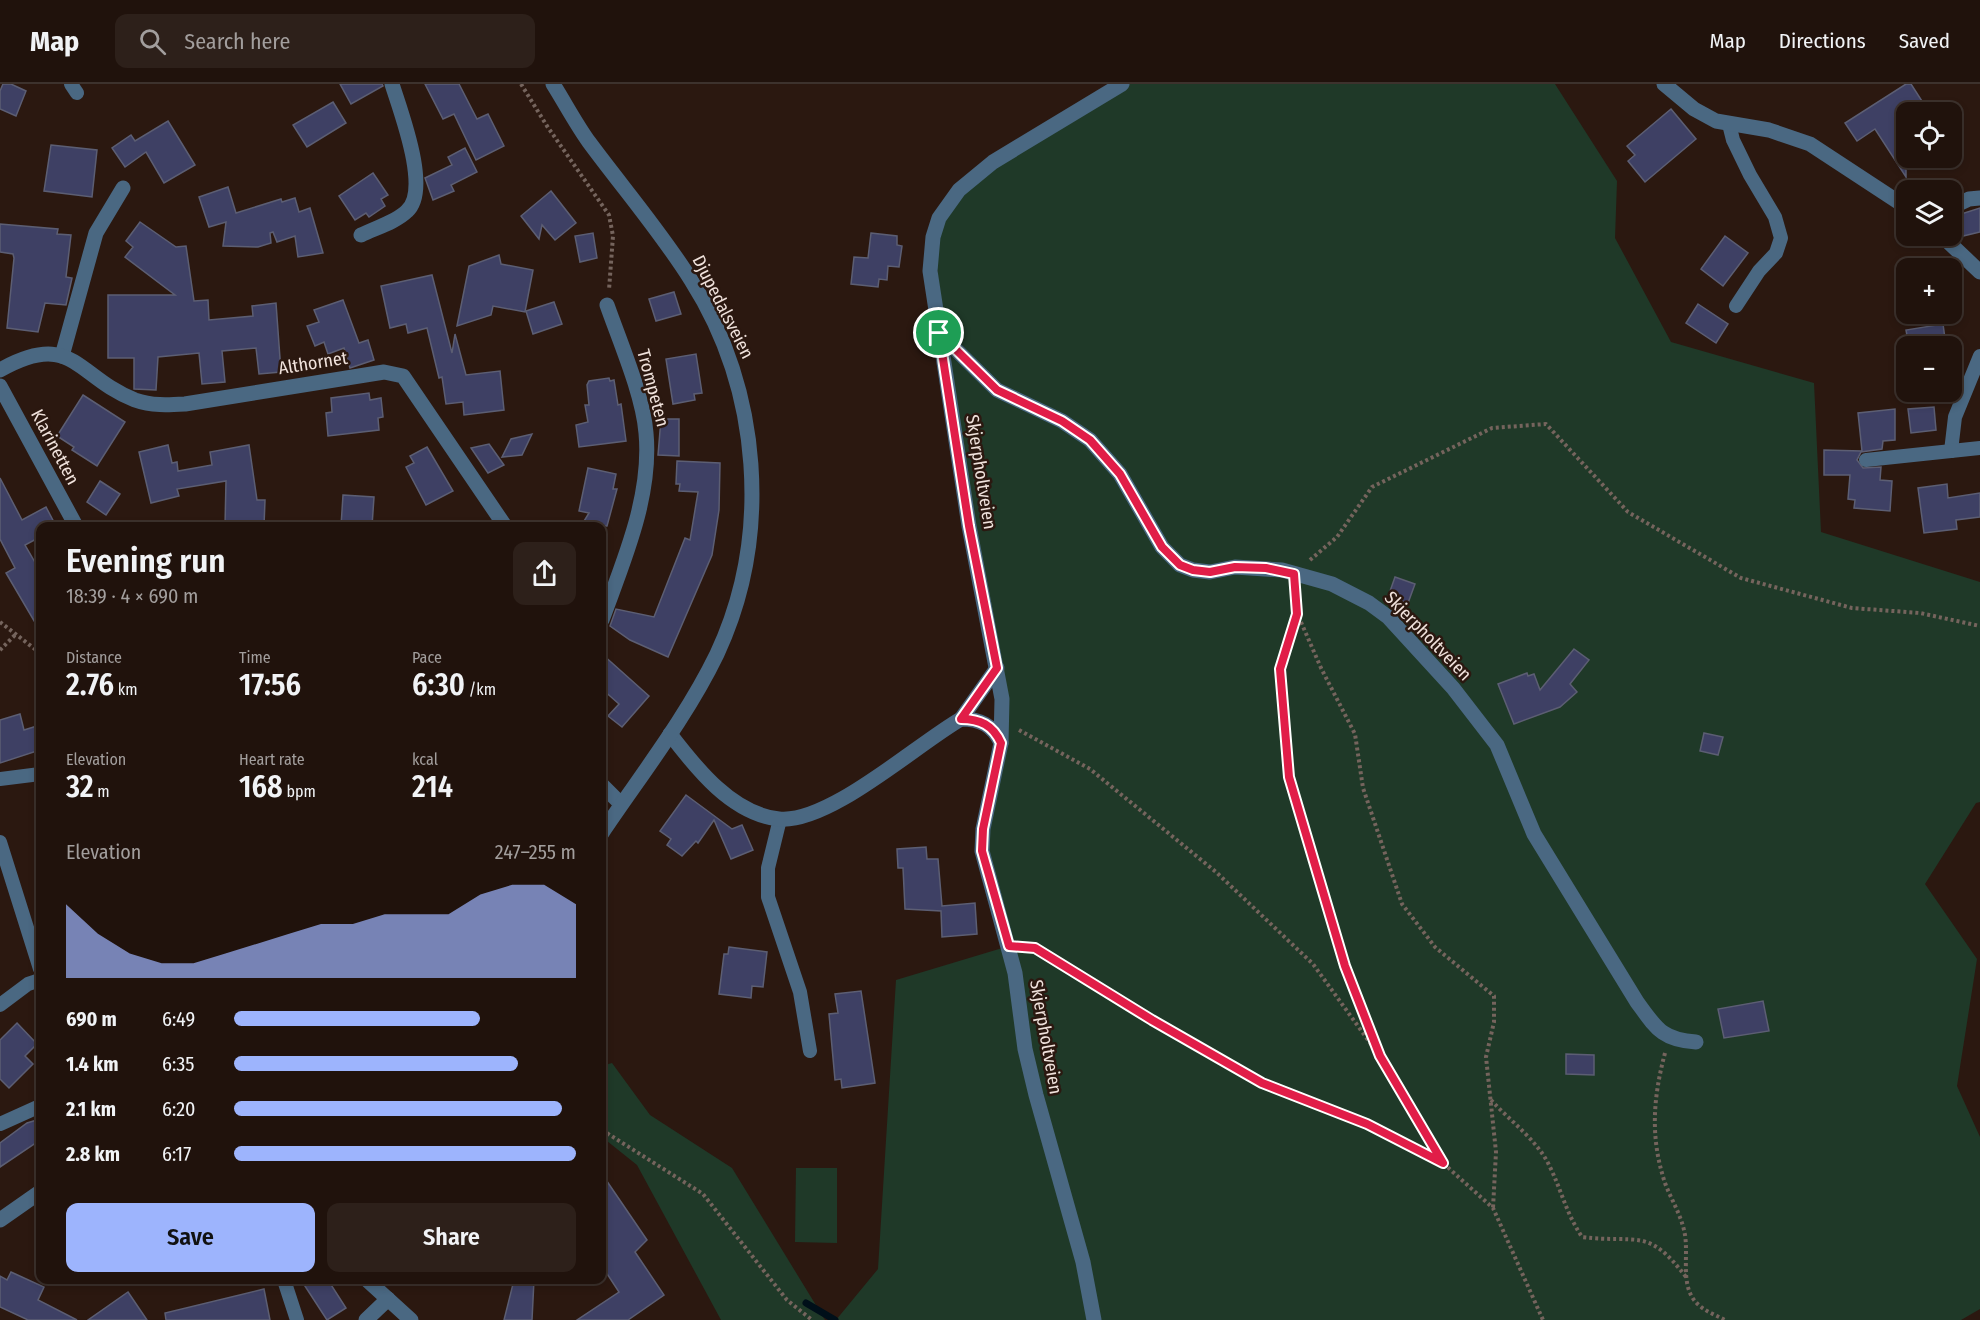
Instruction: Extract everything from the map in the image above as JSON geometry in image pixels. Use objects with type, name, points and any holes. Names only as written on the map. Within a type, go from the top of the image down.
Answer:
[{"type":"street","points":[[361,235],[408,211],[414,197],[416,184],[412,153],[392,84]]},
{"type":"street","name":"Djupedalsveien","points":[[553,84],[588,140],[692,281],[720,335],[737,378],[745,413],[753,487],[745,559],[729,627],[717,654],[670,734],[606,827]]},
{"type":"street","name":"Skjerpholtveien","points":[[1094,1320],[1083,1262],[1025,1049],[1009,946],[982,851],[983,829],[1001,743],[1002,699],[969,526],[932,294],[931,255],[939,218],[949,201],[993,162],[1122,84]]},
{"type":"street","points":[[1664,84],[1694,109],[1729,124],[1769,130],[1810,144],[1896,200]]},
{"type":"street","points":[[62,356],[96,234],[123,188]]},
{"type":"street","points":[[1962,202],[1980,198]]},
{"type":"street","points":[[1952,246],[1979,273]]},
{"type":"street","name":"Trompeten","points":[[606,608],[635,524],[646,465],[646,432],[632,375],[607,305]]},
{"type":"street","name":"Skjerpholtveien","points":[[939,333],[997,390],[1062,421],[1090,440],[1120,474],[1162,547],[1180,565],[1193,570],[1210,572],[1235,567],[1282,570],[1332,584],[1369,603],[1388,617],[1453,688],[1497,745],[1534,834],[1553,867],[1591,923],[1637,1002],[1653,1024],[1669,1038]]},
{"type":"street","name":"Althornet","points":[[0,370],[22,358],[43,354],[62,356],[78,362],[100,381],[122,394],[153,405],[185,404],[384,372],[403,376],[502,522]]},
{"type":"street","name":"Klarinetten","points":[[0,386],[74,522]]},
{"type":"street","points":[[670,734],[691,762],[732,798],[754,812],[780,819],[807,814],[884,772],[961,719],[997,668]]},
{"type":"street","points":[[961,719],[973,719],[996,730],[1001,743]]},
{"type":"street","points":[[606,789],[621,804]]},
{"type":"street","points":[[1669,1038],[1696,1042]]},
{"type":"street","points":[[0,1220],[36,1195]]},
{"type":"street","points":[[372,1284],[411,1320]]},
{"type":"street","points":[[366,1320],[388,1299]]},
{"type":"lane","points":[[1729,124],[1733,140],[1750,175],[1776,216],[1781,238],[1776,254],[1759,271],[1736,306]]},
{"type":"lane","points":[[1951,451],[1955,417],[1980,356]]},
{"type":"lane","points":[[1866,460],[1980,448]]},
{"type":"lane","points":[[0,779],[36,774]]},
{"type":"lane","points":[[780,819],[768,868],[768,897],[800,992],[810,1051]]},
{"type":"lane","points":[[0,842],[36,956]]},
{"type":"lane","points":[[0,1005],[28,984],[36,981]]},
{"type":"lane","points":[[0,1125],[36,1105]]},
{"type":"lane","points":[[285,1284],[297,1320]]},
{"type":"path","points":[[521,84],[609,215],[612,255],[607,305]]},
{"type":"path","points":[[1494,1208],[1496,1152],[1486,1057],[1494,1022],[1494,996],[1435,946],[1402,904],[1363,788],[1355,734],[1321,668],[1297,614],[1294,574],[1337,537],[1372,487],[1492,428],[1546,424],[1629,512],[1741,578],[1852,608],[1920,613],[1980,626]]},
{"type":"path","points":[[1297,614],[1280,669],[1289,777],[1345,966],[1380,1056]]},
{"type":"path","points":[[0,622],[36,650]]},
{"type":"path","points":[[0,650],[16,634]]},
{"type":"path","points":[[1003,721],[1090,769],[1216,872],[1313,964],[1380,1056],[1443,1163]]},
{"type":"path","points":[[1009,946],[1035,948],[1152,1020],[1262,1083],[1367,1124],[1443,1163],[1494,1208],[1543,1320]]},
{"type":"path","points":[[1669,1038],[1653,1105],[1654,1134],[1666,1184],[1684,1229],[1688,1254],[1686,1278],[1690,1294],[1700,1308],[1725,1320]]},
{"type":"path","points":[[1490,1100],[1535,1144],[1549,1164],[1567,1215],[1582,1237],[1636,1239],[1653,1243],[1668,1254],[1686,1278]]},
{"type":"path","points":[[606,1133],[703,1194],[787,1300],[812,1320]]},
{"type":"green space","points":[[1123,84],[1555,84],[1617,181],[1615,238],[1671,342],[1814,383],[1821,532],[1980,582],[1980,802],[1976,803],[1925,884],[1977,959],[1957,1086],[1980,1137],[1980,1309],[1961,1320],[836,1320],[878,1269],[896,980],[1009,946],[984,865],[997,768],[1001,675],[968,530],[933,234],[964,182]]},
{"type":"green space","points":[[612,1063],[650,1115],[732,1168],[825,1320],[721,1320],[637,1165],[606,1140],[606,1065]]},
{"type":"green space","points":[[796,1168],[837,1168],[837,1243],[795,1242]]},
{"type":"building","points":[[3,84],[11,84],[26,91],[16,116],[0,109],[0,91]]},
{"type":"building","points":[[340,84],[382,84],[383,86],[351,104]]},
{"type":"building","points":[[425,84],[459,84],[477,119],[488,114],[504,146],[476,160],[454,114],[443,119]]},
{"type":"building","points":[[1906,84],[1911,84],[1923,102],[1896,102],[1896,162],[1875,129],[1857,141],[1845,123]]},
{"type":"building","points":[[333,102],[346,123],[307,147],[293,125]]},
{"type":"building","points":[[1671,109],[1696,139],[1645,182],[1628,161],[1635,155],[1627,146]]},
{"type":"building","points":[[168,121],[195,165],[164,183],[146,152],[125,167],[112,148],[131,135],[135,141]]},
{"type":"building","points":[[51,145],[97,150],[92,197],[44,191]]},
{"type":"building","points":[[465,148],[477,172],[451,185],[454,191],[433,200],[425,178],[452,165],[448,157]]},
{"type":"building","points":[[1900,168],[1906,168],[1906,177]]},
{"type":"building","points":[[373,173],[388,195],[381,199],[385,206],[369,217],[366,213],[355,220],[339,196]]},
{"type":"building","points":[[228,187],[236,213],[281,199],[282,202],[295,198],[299,212],[310,208],[323,253],[298,257],[295,236],[277,242],[273,232],[270,233],[271,243],[258,247],[223,246],[226,222],[209,227],[199,197]]},
{"type":"building","points":[[551,191],[576,223],[555,240],[542,225],[539,239],[521,216]]},
{"type":"building","points":[[1980,208],[1980,232],[1963,236],[1962,214]]},
{"type":"building","points":[[140,222],[176,247],[186,246],[194,301],[208,300],[209,320],[253,316],[252,306],[276,303],[281,372],[259,374],[256,348],[222,351],[225,382],[202,384],[199,353],[158,357],[156,390],[134,389],[134,358],[108,358],[108,295],[175,295],[125,257],[133,247],[126,241]]},
{"type":"building","points":[[0,224],[58,229],[57,234],[71,235],[66,277],[72,278],[66,305],[45,303],[38,332],[7,328],[14,258],[13,254],[0,252]]},
{"type":"building","points":[[593,233],[597,258],[580,262],[575,236]]},
{"type":"building","points":[[871,233],[897,236],[897,245],[902,246],[899,267],[888,266],[887,280],[879,279],[878,287],[851,284],[854,257],[868,258]]},
{"type":"building","points":[[1725,236],[1748,253],[1723,286],[1701,269]]},
{"type":"building","points":[[499,255],[501,264],[533,270],[525,312],[493,306],[491,315],[457,326],[469,266]]},
{"type":"building","points":[[432,275],[452,353],[455,334],[466,375],[500,371],[504,410],[464,415],[463,402],[446,404],[442,377],[439,378],[427,328],[408,333],[406,324],[390,328],[381,286]]},
{"type":"building","points":[[674,292],[681,314],[656,321],[649,299]]},
{"type":"building","points":[[343,300],[359,343],[368,340],[374,360],[350,368],[344,348],[328,354],[324,342],[315,346],[307,326],[319,322],[314,310]]},
{"type":"building","points":[[554,302],[562,324],[533,334],[526,311]]},
{"type":"building","points":[[1698,304],[1728,324],[1716,343],[1686,323]]},
{"type":"building","points":[[1943,324],[1945,336],[1907,336],[1906,330]]},
{"type":"building","points":[[696,354],[702,393],[694,394],[695,400],[673,404],[666,359]]},
{"type":"building","points":[[609,378],[610,381],[614,380],[618,405],[621,404],[626,441],[579,447],[576,425],[588,422],[585,405],[589,405],[587,385],[589,381]]},
{"type":"building","points":[[369,393],[370,400],[381,398],[383,417],[378,418],[379,430],[328,436],[326,413],[332,412],[331,398]]},
{"type":"building","points":[[83,395],[125,422],[97,466],[72,450],[74,447],[57,436]]},
{"type":"building","points":[[1934,407],[1936,430],[1911,433],[1908,409]]},
{"type":"building","points":[[1895,409],[1895,440],[1883,441],[1882,449],[1861,452],[1857,460],[1863,468],[1881,467],[1880,480],[1892,481],[1890,511],[1854,508],[1855,500],[1848,499],[1850,475],[1824,475],[1824,450],[1862,451],[1858,413]]},
{"type":"building","points":[[661,419],[679,419],[679,456],[658,455]]},
{"type":"building","points":[[532,434],[522,455],[502,457],[511,439]]},
{"type":"building","points":[[489,444],[504,465],[488,473],[471,448]]},
{"type":"building","points":[[168,445],[172,463],[177,462],[178,471],[212,465],[210,452],[249,445],[257,500],[265,500],[264,522],[225,522],[226,481],[177,489],[179,496],[151,503],[139,452]]},
{"type":"building","points":[[427,447],[453,491],[426,505],[406,467],[414,463],[410,456]]},
{"type":"building","points":[[677,461],[720,463],[719,510],[712,555],[668,657],[630,640],[610,626],[616,609],[654,617],[685,538],[690,540],[698,492],[679,491],[680,484],[676,484]]},
{"type":"building","points":[[588,468],[616,474],[613,489],[617,489],[607,526],[606,522],[583,522],[589,513],[579,511]]},
{"type":"building","points":[[0,478],[22,520],[46,507],[54,522],[36,522],[36,539],[25,545],[36,564],[36,624],[6,573],[15,568],[0,539]]},
{"type":"building","points":[[100,481],[120,494],[106,515],[87,502]]},
{"type":"building","points":[[1947,484],[1948,498],[1980,493],[1980,517],[1956,520],[1957,529],[1924,533],[1918,488]]},
{"type":"building","points":[[343,495],[374,497],[372,522],[341,522]]},
{"type":"building","points":[[1395,577],[1415,584],[1408,603],[1388,597]]},
{"type":"building","points":[[1574,649],[1589,660],[1570,684],[1577,692],[1560,707],[1514,724],[1498,684],[1527,673],[1528,676],[1534,674],[1540,690]]},
{"type":"building","points":[[606,658],[649,696],[622,727],[608,716],[619,704],[606,693]]},
{"type":"building","points":[[20,714],[24,730],[36,726],[36,751],[0,763],[0,720]]},
{"type":"building","points":[[1704,733],[1723,737],[1718,755],[1700,751]]},
{"type":"building","points":[[686,795],[732,829],[742,825],[753,850],[731,859],[714,820],[698,843],[696,841],[682,856],[667,845],[671,839],[660,831]]},
{"type":"building","points":[[926,847],[927,859],[938,859],[942,906],[975,903],[977,934],[942,937],[941,911],[905,909],[903,868],[898,868],[897,849]]},
{"type":"building","points":[[729,947],[767,952],[763,987],[752,986],[751,998],[719,994],[724,954],[728,954]]},
{"type":"building","points":[[861,991],[875,1083],[842,1088],[841,1079],[835,1080],[829,1014],[838,1013],[835,994]]},
{"type":"building","points":[[1763,1001],[1769,1031],[1724,1038],[1718,1009]]},
{"type":"building","points":[[17,1023],[36,1043],[25,1056],[33,1064],[9,1088],[0,1079],[0,1040]]},
{"type":"building","points":[[1566,1054],[1594,1055],[1594,1075],[1566,1074]]},
{"type":"building","points":[[36,1120],[36,1143],[0,1167],[0,1143],[27,1123]]},
{"type":"building","points":[[606,1180],[647,1240],[635,1252],[664,1295],[628,1320],[577,1320],[619,1292],[606,1272]]},
{"type":"building","points":[[11,1272],[44,1287],[38,1300],[77,1320],[28,1320],[0,1307],[0,1276],[7,1280]]},
{"type":"building","points":[[304,1284],[331,1284],[346,1308],[327,1320]]},
{"type":"building","points":[[513,1284],[534,1284],[532,1320],[504,1320]]},
{"type":"building","points":[[264,1289],[270,1320],[166,1320],[165,1313]]},
{"type":"building","points":[[128,1292],[147,1320],[88,1320]]},
{"type":"waterway","points":[[806,1303],[835,1320]]},
{"type":"route","points":[[939,333],[986,382],[997,390],[1062,421],[1090,440],[1120,474],[1162,547],[1180,565],[1193,570],[1210,572],[1235,567],[1266,568],[1294,574],[1297,614],[1280,669],[1289,777],[1345,966],[1380,1056],[1443,1163],[1367,1124],[1262,1083],[1152,1020],[1035,948],[1009,946],[982,851],[983,829],[997,772],[1001,743],[996,730],[973,719],[961,719],[974,704],[997,668],[969,526],[939,333]]}]
